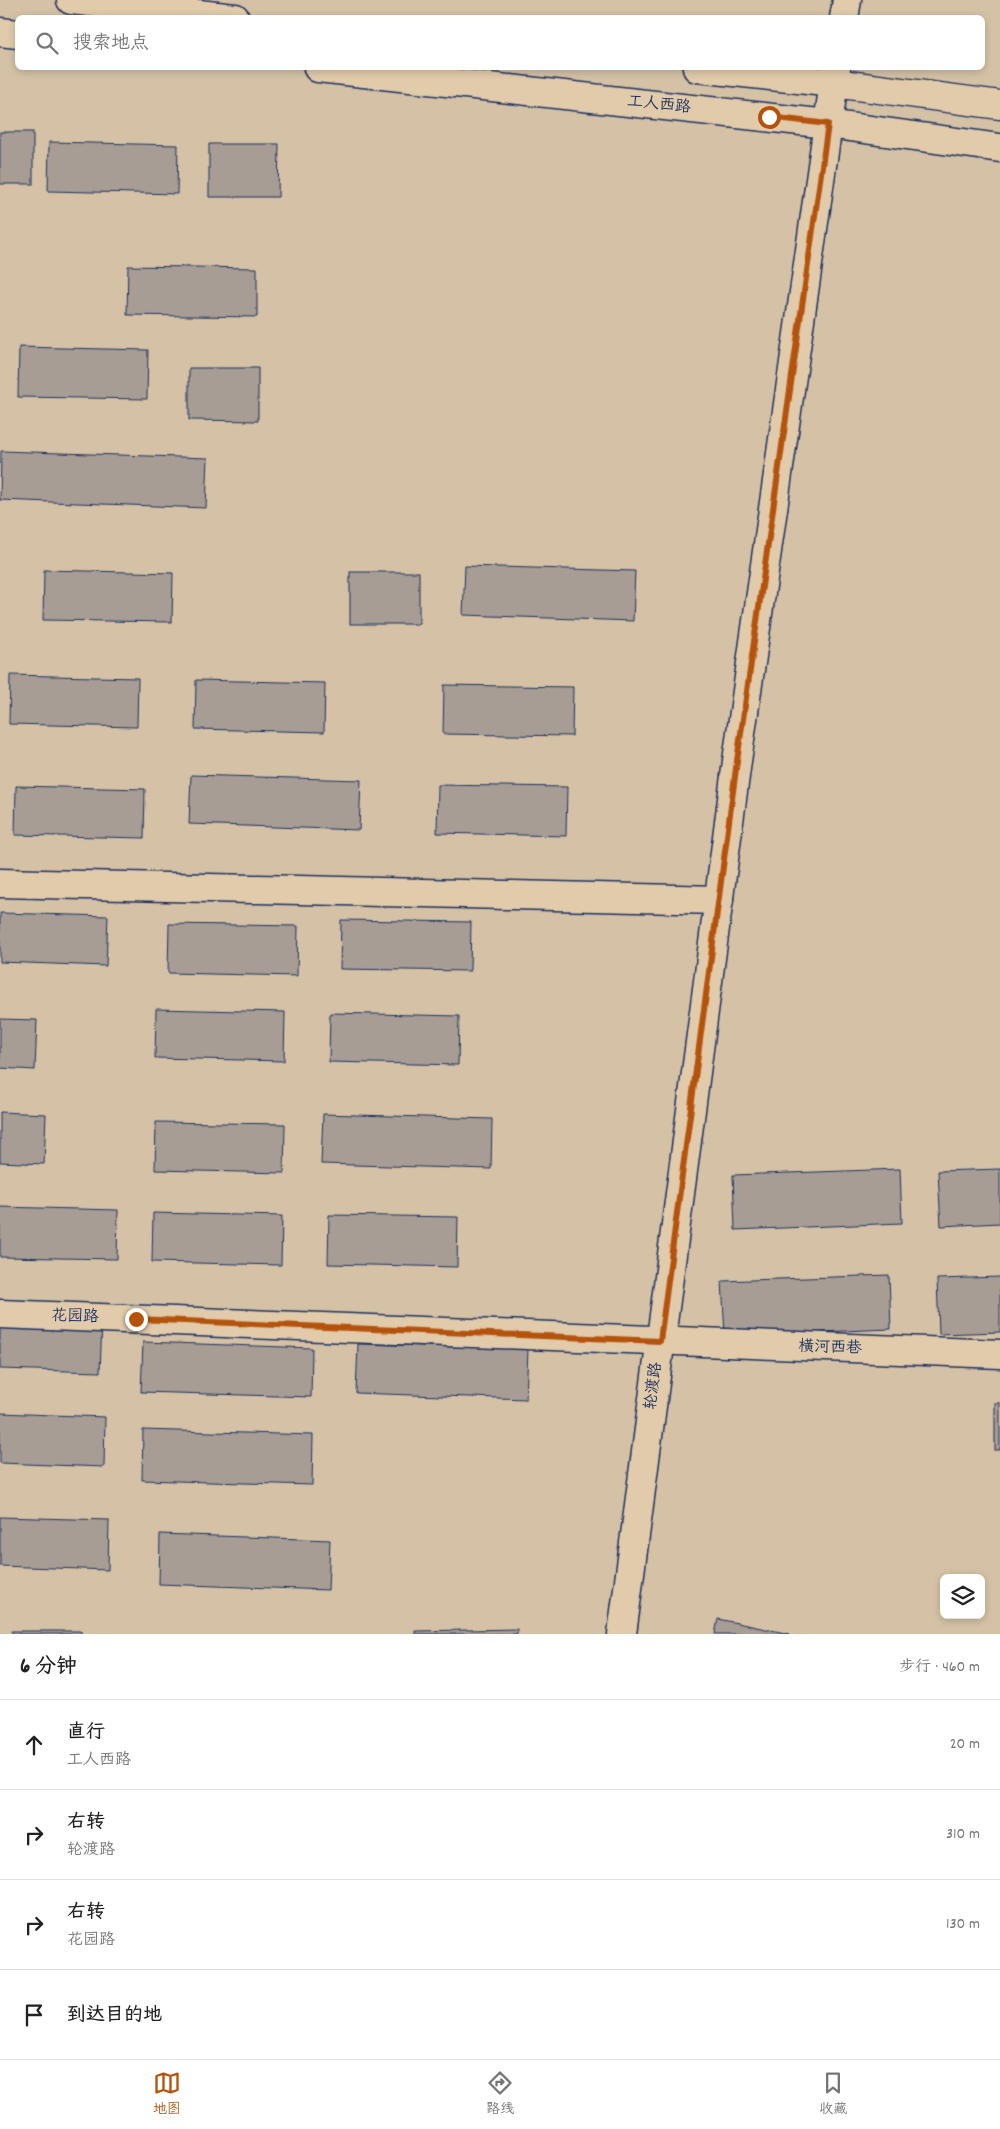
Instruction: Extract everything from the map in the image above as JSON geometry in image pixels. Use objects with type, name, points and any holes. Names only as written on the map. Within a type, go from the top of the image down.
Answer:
[{"type":"main road","points":[[71,0],[208,15]]},
{"type":"main road","points":[[844,15],[847,0]]},
{"type":"main road","points":[[0,32],[15,34]]},
{"type":"main road","name":"工人西路","points":[[336,70],[828,124],[1000,148]]},
{"type":"main road","points":[[736,70],[835,75],[1000,105]]},
{"type":"main road","name":"轮渡路","points":[[622,1634],[719,900],[835,75]]},
{"type":"main road","points":[[0,883],[719,900]]},
{"type":"main road","name":"花园路","points":[[0,1314],[660,1341]]},
{"type":"main road","name":"横河西巷","points":[[660,1341],[1000,1354]]},
{"type":"building","points":[[0,132],[33,132],[33,184],[0,184]]},
{"type":"building","points":[[49,142],[178,145],[177,194],[48,191]]},
{"type":"building","points":[[209,144],[279,144],[278,197],[209,197]]},
{"type":"building","points":[[128,266],[257,268],[257,317],[127,315]]},
{"type":"building","points":[[19,347],[148,350],[147,399],[18,397]]},
{"type":"building","points":[[189,368],[258,368],[258,421],[189,420]]},
{"type":"building","points":[[1,451],[208,458],[206,508],[0,500]]},
{"type":"building","points":[[465,566],[635,571],[633,621],[463,615]]},
{"type":"building","points":[[44,570],[173,573],[172,622],[43,620]]},
{"type":"building","points":[[350,572],[419,572],[419,624],[350,624]]},
{"type":"building","points":[[10,675],[138,678],[137,727],[9,724]]},
{"type":"building","points":[[196,680],[325,683],[324,732],[195,729]]},
{"type":"building","points":[[444,685],[573,687],[572,736],[443,734]]},
{"type":"building","points":[[191,775],[361,780],[359,830],[189,824]]},
{"type":"building","points":[[438,785],[567,787],[566,836],[437,833]]},
{"type":"building","points":[[16,786],[145,789],[144,838],[15,835]]},
{"type":"building","points":[[0,913],[108,916],[106,966],[0,962]]},
{"type":"building","points":[[341,920],[471,922],[470,971],[340,969]]},
{"type":"building","points":[[169,924],[298,926],[297,976],[168,973]]},
{"type":"building","points":[[156,1009],[285,1012],[284,1061],[155,1058]]},
{"type":"building","points":[[330,1013],[459,1016],[458,1065],[329,1062]]},
{"type":"building","points":[[0,1019],[37,1020],[35,1070],[0,1068]]},
{"type":"building","points":[[0,1112],[46,1114],[44,1164],[0,1162]]},
{"type":"building","points":[[323,1114],[492,1119],[491,1169],[321,1164]]},
{"type":"building","points":[[156,1122],[285,1124],[284,1173],[155,1170]]},
{"type":"building","points":[[900,1169],[902,1223],[735,1230],[733,1175]]},
{"type":"building","points":[[1000,1169],[1000,1223],[941,1226],[938,1171]]},
{"type":"building","points":[[0,1207],[118,1210],[117,1259],[0,1257]]},
{"type":"building","points":[[153,1213],[282,1216],[281,1265],[152,1262]]},
{"type":"building","points":[[329,1215],[458,1217],[457,1267],[328,1264]]},
{"type":"building","points":[[889,1275],[891,1329],[725,1336],[722,1281]]},
{"type":"building","points":[[1000,1277],[1000,1332],[939,1334],[937,1279]]},
{"type":"building","points":[[0,1319],[102,1322],[100,1372],[0,1369]]},
{"type":"building","points":[[143,1342],[312,1348],[311,1397],[141,1392]]},
{"type":"building","points":[[358,1344],[528,1349],[526,1399],[356,1393]]},
{"type":"building","points":[[995,1403],[1000,1403],[1000,1450],[995,1450]]},
{"type":"building","points":[[0,1413],[105,1417],[104,1467],[0,1463]]},
{"type":"building","points":[[143,1430],[313,1435],[312,1485],[142,1480]]},
{"type":"building","points":[[0,1517],[109,1520],[108,1570],[0,1566]]},
{"type":"building","points":[[160,1534],[330,1540],[328,1590],[159,1584]]},
{"type":"building","points":[[718,1619],[790,1634],[715,1634]]},
{"type":"building","points":[[517,1629],[517,1634],[415,1634],[415,1631]]},
{"type":"building","points":[[12,1631],[81,1631],[81,1634],[12,1634]]},
{"type":"route","points":[[136,1319],[660,1341],[737,761],[828,124],[769,117]]}]
